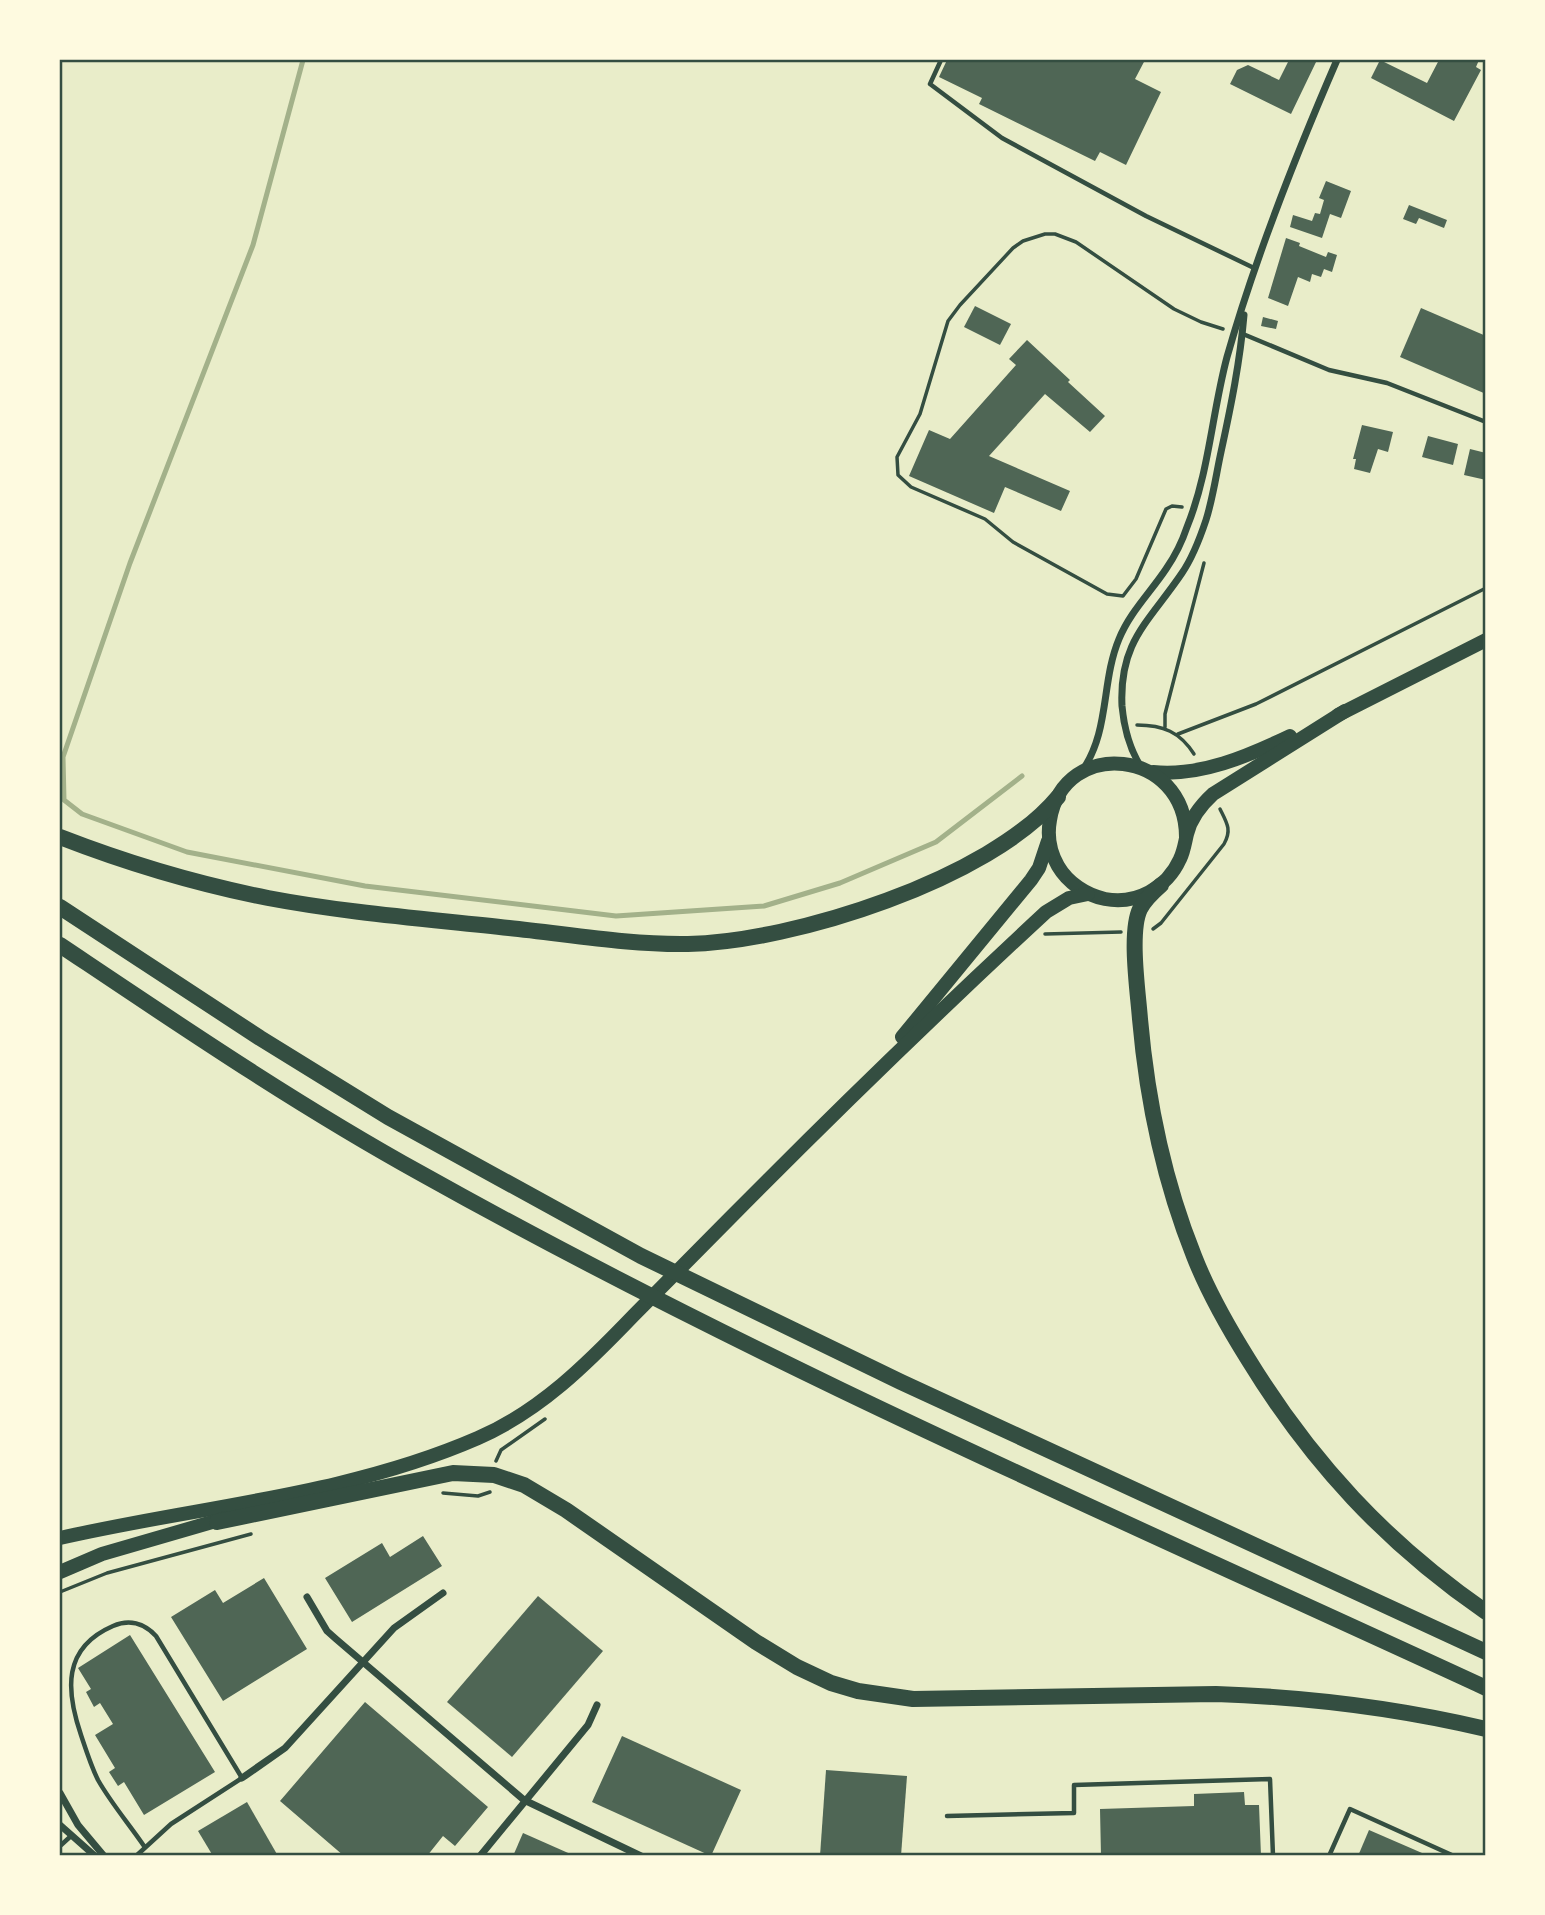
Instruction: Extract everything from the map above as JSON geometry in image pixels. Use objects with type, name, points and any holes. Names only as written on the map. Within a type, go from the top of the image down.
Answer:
[{"type":"highway","points":[[60,837],[219,887],[323,907],[614,939],[689,944],[792,929],[907,892],[973,862],[1010,839],[1039,818],[1058,797]]},
{"type":"highway","points":[[1161,885],[1140,908],[1135,932],[1140,1026],[1157,1129],[1179,1214],[1195,1258],[1234,1337],[1282,1414],[1310,1451],[1381,1526],[1435,1573],[1486,1612]]},
{"type":"highway","points":[[60,907],[260,1038],[388,1117],[641,1256],[901,1382],[1486,1652]]},
{"type":"highway","points":[[60,944],[330,1121],[419,1173],[589,1264],[806,1373],[1486,1688]]},
{"type":"highway","points":[[216,1522],[453,1473],[494,1475],[524,1485],[566,1510],[756,1642],[797,1667],[858,1692],[913,1699],[1265,1695],[1376,1708],[1486,1729]]},
{"type":"main road","points":[[866,1081],[1031,880],[1039,868],[1058,797],[1080,774],[1119,763],[1146,770],[1191,772],[1238,758],[1345,711],[1486,640]]},
{"type":"main road","points":[[1049,836],[1054,857],[1064,875],[1088,894],[1108,900],[1141,896],[1161,885],[1181,859],[1195,815],[1213,794],[1345,711]]},
{"type":"main road","points":[[1146,770],[1161,778],[1175,794],[1184,815],[1186,837]]},
{"type":"main road","points":[[60,1538],[280,1498],[323,1487],[446,1451],[536,1407],[621,1329],[866,1081],[1046,912],[1069,898],[1088,894]]},
{"type":"main road","points":[[60,1572],[102,1553],[216,1522],[280,1498]]},
{"type":"street","points":[[1080,774],[1092,755],[1099,735],[1112,659],[1118,642],[1132,613],[1178,549],[1194,509],[1223,375],[1239,333],[1255,269],[1294,160],[1337,60]]},
{"type":"street","points":[[1146,770],[1131,749],[1125,726],[1122,690],[1126,662],[1148,617],[1183,572],[1194,552],[1209,508],[1239,367],[1239,333]]},
{"type":"street","points":[[242,1778],[285,1748],[403,1620],[443,1594]]},
{"type":"street","points":[[307,1597],[327,1630],[524,1800],[641,1856]]},
{"type":"street","points":[[480,1856],[588,1725],[597,1705]]},
{"type":"street","points":[[60,1793],[78,1825],[104,1856]]},
{"type":"street","points":[[60,1825],[94,1856]]},
{"type":"lane","points":[[941,60],[930,84],[1002,138],[1146,216],[1255,269]]},
{"type":"lane","points":[[1239,333],[1329,370],[1387,383],[1486,422]]},
{"type":"lane","points":[[135,1856],[171,1824],[242,1778],[150,1629],[133,1622],[111,1627],[95,1637],[74,1663],[70,1692],[76,1720],[97,1778],[144,1846]]},
{"type":"lane","points":[[947,1816],[1074,1813],[1074,1785],[1270,1779],[1273,1856]]},
{"type":"lane","points":[[1329,1856],[1350,1809],[1454,1856]]},
{"type":"lane","points":[[60,1846],[71,1836]]},
{"type":"path","points":[[1194,509],[1172,506],[1166,509],[1136,579],[1122,596],[1107,594],[1013,542],[985,519],[911,487],[898,475],[897,457],[920,414],[948,321],[1013,248],[1034,236],[1055,234],[1076,242],[1174,309],[1201,322],[1239,333]]},
{"type":"path","points":[[1194,552],[1204,559],[1164,722],[1165,727],[1178,734],[1256,704],[1486,588]]},
{"type":"path","points":[[434,1494],[486,1496],[493,1487]]},
{"type":"path","points":[[60,1592],[107,1573],[258,1532]]},
{"type":"building","points":[[947,60],[1145,60],[1135,79],[1161,92],[1126,165],[1100,152],[1095,161],[979,104],[982,98],[939,77]]},
{"type":"building","points":[[1289,60],[1317,60],[1291,114],[1230,84],[1237,70],[1248,65],[1279,80]]},
{"type":"building","points":[[1380,60],[1427,83],[1439,60],[1479,60],[1476,67],[1481,70],[1454,121],[1371,78]]},
{"type":"building","points":[[1326,181],[1351,191],[1341,218],[1330,214],[1322,238],[1290,227],[1293,215],[1312,221],[1315,213],[1320,214],[1324,200],[1319,198]]},
{"type":"building","points":[[1409,205],[1447,220],[1444,228],[1419,218],[1416,224],[1403,219]]},
{"type":"building","points":[[1286,238],[1326,257],[1328,252],[1337,255],[1332,272],[1324,269],[1321,277],[1312,274],[1310,282],[1298,277],[1288,306],[1268,298]]},
{"type":"building","points":[[975,306],[1011,324],[1000,345],[964,327]]},
{"type":"building","points":[[1421,308],[1486,336],[1486,394],[1400,357]]},
{"type":"building","points":[[1263,317],[1278,321],[1276,329],[1261,326]]},
{"type":"building","points":[[1027,340],[1105,416],[1090,432],[1045,394],[989,456],[1070,491],[1061,511],[1005,487],[994,513],[909,476],[929,430],[950,439],[1016,365],[1009,359]]},
{"type":"building","points":[[1362,425],[1393,432],[1388,452],[1378,449],[1370,473],[1354,469],[1356,459],[1353,459]]},
{"type":"building","points":[[1428,436],[1458,444],[1453,465],[1422,457]]},
{"type":"building","points":[[1470,449],[1486,453],[1486,480],[1464,475]]},
{"type":"building","points":[[423,1536],[442,1566],[352,1622],[325,1578],[382,1543],[390,1557]]},
{"type":"building","points":[[264,1578],[307,1649],[223,1701],[171,1617],[215,1590],[223,1603]]},
{"type":"building","points":[[538,1596],[603,1651],[512,1757],[447,1702]]},
{"type":"building","points":[[130,1635],[215,1772],[144,1815],[124,1782],[118,1786],[109,1772],[115,1768],[95,1735],[113,1724],[100,1703],[94,1707],[86,1692],[91,1689],[78,1668]]},
{"type":"building","points":[[365,1702],[488,1807],[455,1846],[443,1836],[427,1856],[344,1856],[280,1801]]},
{"type":"building","points":[[622,1736],[741,1790],[711,1856],[592,1802]]},
{"type":"building","points":[[826,1770],[907,1776],[901,1856],[820,1856]]},
{"type":"building","points":[[1244,1792],[1245,1805],[1259,1805],[1261,1856],[1101,1856],[1100,1809],[1194,1806],[1194,1794]]},
{"type":"building","points":[[247,1802],[278,1856],[213,1856],[198,1831]]},
{"type":"building","points":[[1369,1830],[1429,1856],[1358,1856]]},
{"type":"building","points":[[523,1833],[575,1856],[513,1856]]},
{"type":"waterway","points":[[303,60],[253,245],[130,563],[63,757],[64,800],[82,814],[187,852],[365,886],[616,916],[764,906],[840,883],[936,842],[1022,776]]}]
